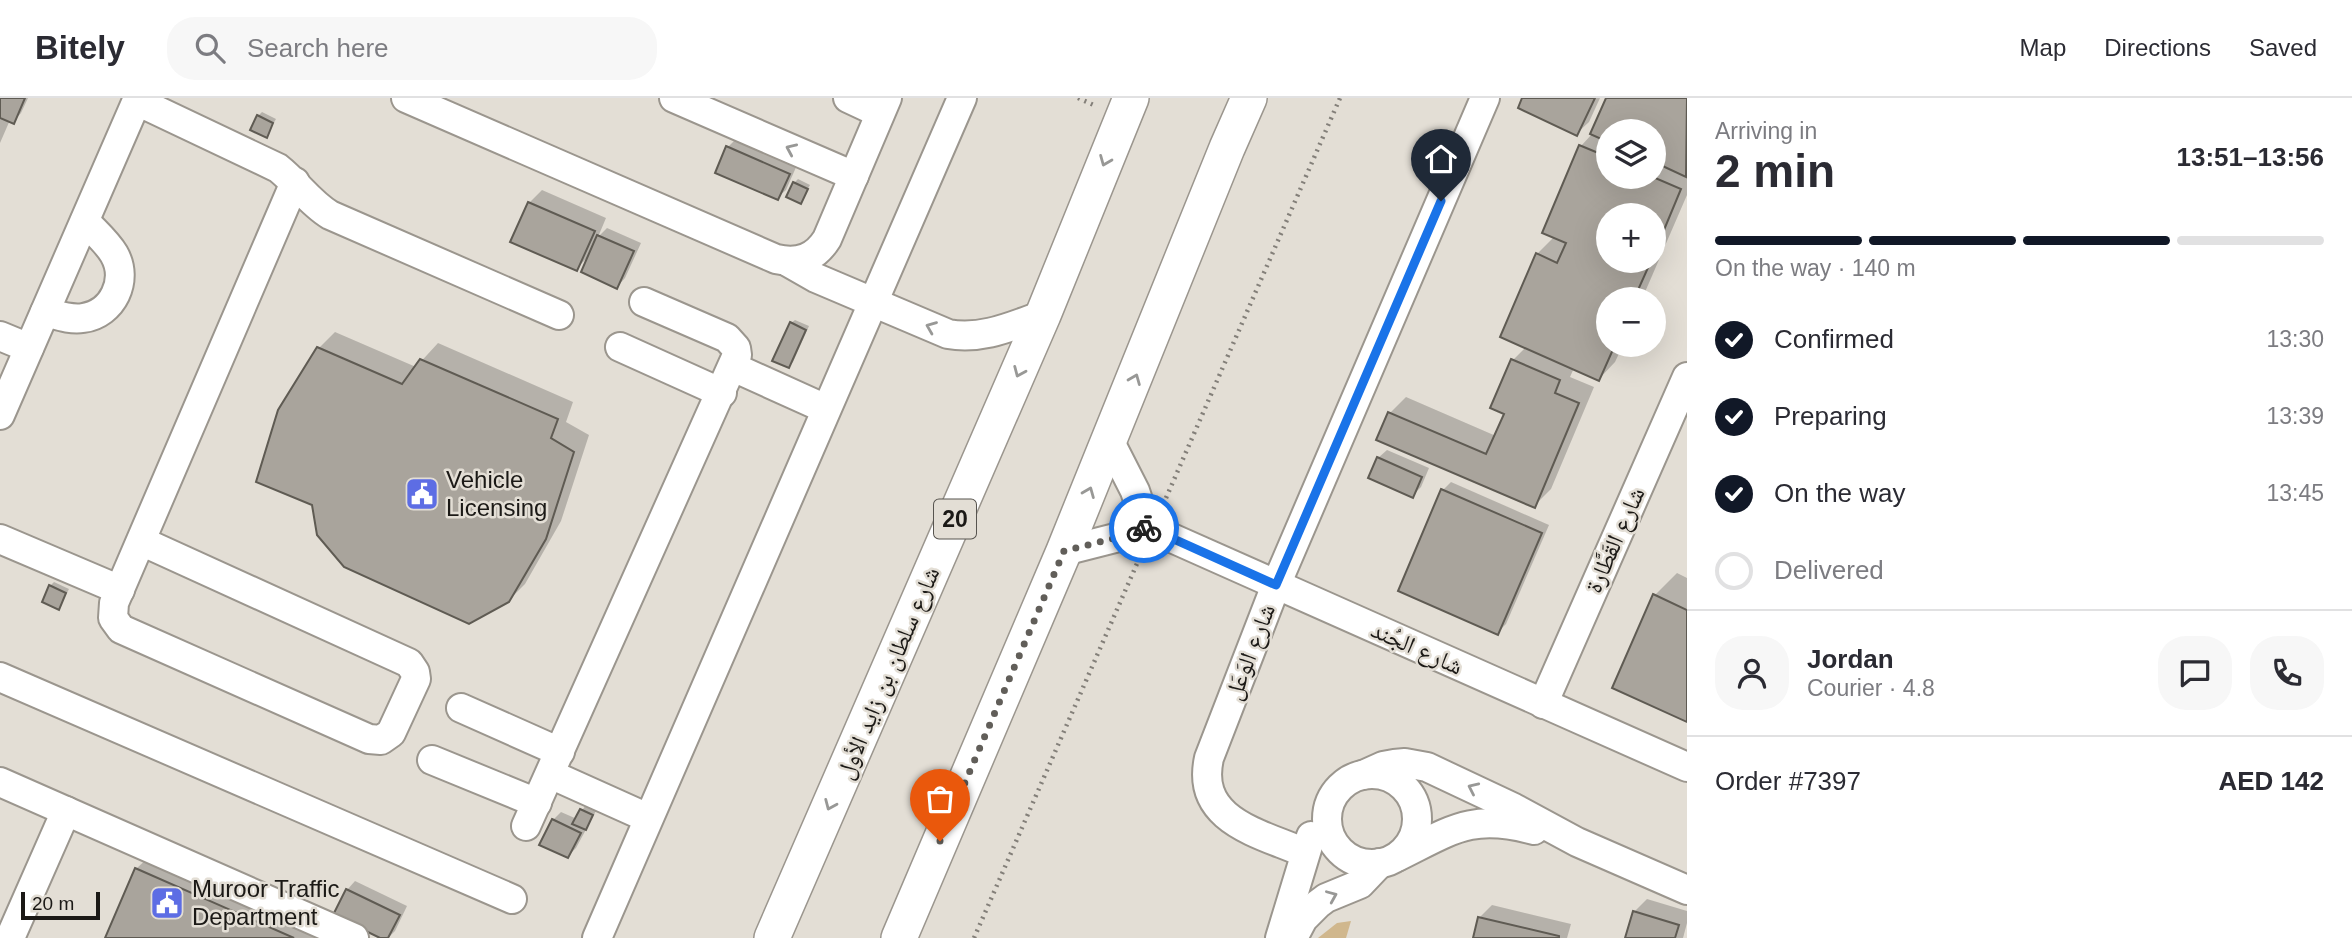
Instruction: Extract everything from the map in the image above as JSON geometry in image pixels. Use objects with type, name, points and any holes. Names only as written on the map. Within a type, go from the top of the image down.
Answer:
[{"type":"main road","name":"شارع سلطان بن زايد الأول","points":[[772,938],[1043,315],[1131,98]]},
{"type":"main road","points":[[1227,148],[1236,98]]},
{"type":"main road","points":[[899,938],[1110,442],[1227,148],[1250,98]]},
{"type":"street","points":[[406,98],[776,260],[788,262],[816,278],[936,330],[961,336],[986,335],[1043,315]]},
{"type":"street","points":[[674,98],[730,109],[854,176]]},
{"type":"street","points":[[788,262],[811,256],[821,249],[884,106],[848,98]]},
{"type":"street","points":[[602,936],[648,818],[962,98]]},
{"type":"street","name":"شارع الوَعَل","points":[[1305,853],[1224,815],[1215,805],[1207,781],[1209,758],[1276,585],[1485,98]]},
{"type":"street","points":[[0,415],[138,99],[278,168],[330,215],[559,315]]},
{"type":"street","points":[[141,541],[409,663],[415,672],[414,685],[391,733],[381,740],[369,739],[121,629],[113,618],[112,611],[120,590],[141,541],[295,182]]},
{"type":"street","points":[[45,312],[84,318],[95,315],[113,299],[120,276],[119,264],[114,253],[85,220]]},
{"type":"street","points":[[432,760],[531,815],[737,355],[732,342],[644,302]]},
{"type":"street","points":[[0,335],[29,348]]},
{"type":"street","points":[[620,347],[722,393]]},
{"type":"street","points":[[733,367],[827,409]]},
{"type":"street","name":"شارع القَطَّارة","points":[[1543,704],[1687,377]]},
{"type":"street","points":[[1064,551],[1123,536],[1141,538],[1135,491],[1110,442]]},
{"type":"street","name":"شارع الجُند","points":[[1141,538],[1276,585],[1687,767]]},
{"type":"street","points":[[0,539],[120,590]]},
{"type":"street","points":[[0,677],[512,899]]},
{"type":"street","points":[[461,708],[648,818]]},
{"type":"street","points":[[1280,938],[1313,832],[1327,814],[1338,789],[1349,780],[1394,764],[1427,767],[1514,808],[1577,842],[1687,890]]},
{"type":"street","points":[[1293,938],[1303,919],[1318,904],[1360,884],[1405,850],[1412,838],[1416,825],[1411,797],[1402,786],[1390,778],[1363,775]]},
{"type":"street","points":[[0,782],[354,938]]},
{"type":"street","points":[[10,938],[66,811]]},
{"type":"street","points":[[1327,814],[1333,842],[1341,852],[1366,864],[1387,861],[1446,832],[1475,823],[1507,823],[1577,842]]},
{"type":"path","points":[[1164,502],[1340,98]]},
{"type":"path","points":[[974,938],[1140,557],[1141,538]]},
{"type":"shaded area","points":[[1351,921],[1346,938],[1318,938],[1337,923]]},
{"type":"building","points":[[0,98],[25,98],[14,124],[0,118]]},
{"type":"building","points":[[1522,98],[1595,98],[1577,136],[1518,108]]},
{"type":"building","points":[[1606,98],[1687,98],[1686,177],[1666,168],[1666,119],[1597,119]]},
{"type":"building","points":[[257,115],[273,123],[267,138],[250,130]]},
{"type":"building","points":[[1596,120],[1596,137],[1590,134]]},
{"type":"building","points":[[1579,145],[1596,152],[1596,189],[1666,189],[1666,183],[1681,189],[1666,225],[1666,203],[1596,203],[1596,273],[1646,273],[1639,287],[1596,287],[1596,357],[1610,357],[1599,381],[1500,337],[1536,253],[1557,263],[1566,243],[1542,233]]},
{"type":"building","points":[[726,146],[790,174],[778,200],[715,173]]},
{"type":"building","points":[[793,182],[808,189],[801,204],[786,197]]},
{"type":"building","points":[[528,202],[595,231],[577,271],[510,242]]},
{"type":"building","points":[[597,235],[634,251],[617,289],[581,272]]},
{"type":"building","points":[[790,322],[806,330],[789,368],[772,361]]},
{"type":"building","name":"Vehicle Licensing","points":[[317,347],[402,384],[420,359],[558,419],[551,438],[574,452],[546,539],[509,602],[469,624],[344,567],[317,535],[312,505],[256,482],[278,410]]},
{"type":"building","points":[[1511,359],[1560,380],[1555,393],[1579,403],[1535,508],[1376,440],[1388,412],[1486,454],[1504,414],[1490,408]]},
{"type":"building","points":[[1377,457],[1422,477],[1413,498],[1368,478]]},
{"type":"building","points":[[1441,489],[1542,533],[1498,635],[1398,591]]},
{"type":"building","points":[[49,585],[66,593],[59,610],[42,602]]},
{"type":"building","points":[[1653,594],[1687,610],[1687,722],[1612,688]]},
{"type":"building","points":[[580,809],[593,815],[586,830],[572,824]]},
{"type":"building","points":[[552,819],[581,833],[568,858],[539,845]]},
{"type":"building","name":"Muroor Traffic Department","points":[[135,868],[294,938],[105,938]]},
{"type":"building","points":[[346,889],[400,915],[388,938],[380,938],[333,915]]},
{"type":"building","points":[[1633,911],[1679,925],[1675,938],[1625,938]]},
{"type":"building","points":[[1478,917],[1559,936],[1559,938],[1473,938]]},
{"type":"way so far","points":[[940,841],[1064,551],[1144,528]]},
{"type":"place","name":"Vehicle Licensing","points":[[422,494]]},
{"type":"place","name":"Muroor Traffic Department","points":[[167,903]]},
{"type":"route","points":[[1144,528],[1147,527],[1276,585],[1441,201]]}]
